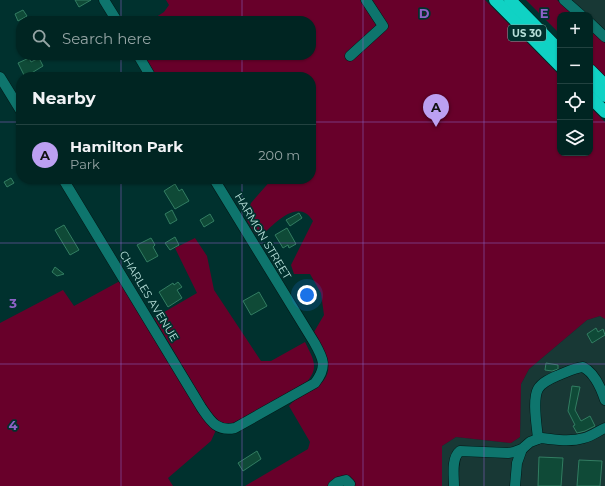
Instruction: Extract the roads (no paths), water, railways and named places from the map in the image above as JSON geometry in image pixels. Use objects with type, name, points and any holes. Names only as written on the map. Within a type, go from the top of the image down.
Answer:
[{"type":"highway","name":"US 30","points":[[495,0],[557,63]]},
{"type":"highway","name":"US 30","points":[[510,0],[557,48]]},
{"type":"highway","points":[[520,0],[557,37]]},
{"type":"highway","points":[[593,73],[605,84]]},
{"type":"highway","points":[[593,84],[605,96]]},
{"type":"highway","points":[[593,100],[605,112]]},
{"type":"street","points":[[104,0],[114,16]]},
{"type":"street","points":[[350,56],[383,26],[366,0]]},
{"type":"street","points":[[564,0],[578,12]]},
{"type":"street","points":[[593,26],[605,37]]},
{"type":"street","points":[[141,60],[148,72]]},
{"type":"street","points":[[0,77],[16,103]]},
{"type":"street","name":"CHARLES AVENUE","points":[[66,184],[201,407],[211,421],[216,425],[225,429],[235,428],[315,382],[320,376],[323,368]]},
{"type":"street","name":"HARMON STREET","points":[[217,184],[314,342],[322,356],[323,368]]},
{"type":"street","points":[[538,439],[536,419],[537,392],[546,381],[568,371],[583,367],[595,378],[600,386],[605,400]]},
{"type":"street","points":[[454,486],[455,458],[460,451],[508,453],[522,449],[538,439],[542,438],[569,441],[578,440],[586,438],[605,428]]},
{"type":"street","points":[[515,486],[517,463],[522,449]]},
{"type":"street","points":[[333,486],[338,482],[346,480],[350,484],[349,486]]},
{"type":"place","name":"Hamilton Park","points":[[436,127]]}]
